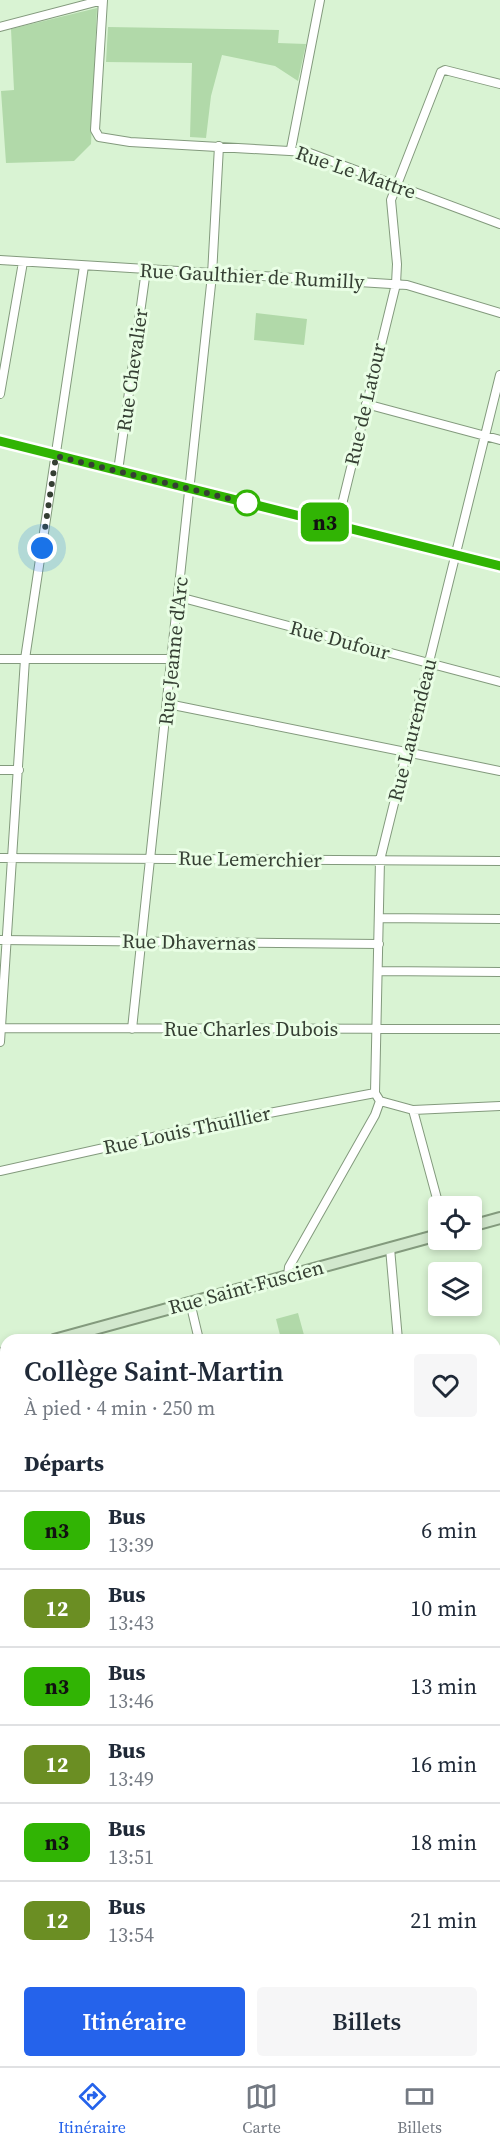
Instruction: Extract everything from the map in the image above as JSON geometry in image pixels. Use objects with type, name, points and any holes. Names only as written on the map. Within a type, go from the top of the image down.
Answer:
[{"type":"main road","points":[[482,1223],[500,1218]]},
{"type":"main road","name":"Rue Saint-Fuscien","points":[[75,1334],[428,1238]]},
{"type":"street","points":[[0,27],[103,0]]},
{"type":"street","name":"Rue Le Mattre","points":[[103,0],[95,130],[99,137],[130,142],[291,149],[316,155],[500,224]]},
{"type":"street","points":[[291,149],[320,0]]},
{"type":"street","name":"Rue de Latour","points":[[337,525],[396,284],[397,264],[390,207],[397,185],[441,72],[445,70],[500,84]]},
{"type":"street","name":"Rue Jeanne d'Arc","points":[[132,1029],[213,272],[219,146]]},
{"type":"street","name":"Rue Gaulthier de Rumilly","points":[[0,260],[396,284],[416,287],[500,313]]},
{"type":"street","points":[[0,394],[23,262]]},
{"type":"street","points":[[0,1042],[3,940],[19,770],[25,659],[84,266]]},
{"type":"street","name":"Rue Chevalier","points":[[118,471],[146,270]]},
{"type":"street","name":"Rue Laurendeau","points":[[375,1093],[380,860],[500,378]]},
{"type":"street","points":[[366,404],[500,440]]},
{"type":"street","points":[[0,441],[500,566]]},
{"type":"street","name":"Rue Dufour","points":[[179,597],[500,682]]},
{"type":"street","points":[[0,659],[172,659]]},
{"type":"street","points":[[168,704],[406,754],[500,771]]},
{"type":"street","points":[[0,770],[19,770]]},
{"type":"street","name":"Rue Lemerchier","points":[[0,858],[500,861]]},
{"type":"street","points":[[379,918],[500,920]]},
{"type":"street","name":"Rue Dhavernas","points":[[3,940],[379,944]]},
{"type":"street","points":[[378,971],[500,972]]},
{"type":"street","name":"Rue Charles Dubois","points":[[1,1028],[500,1029]]},
{"type":"street","points":[[375,1093],[380,1101],[412,1110],[500,1106]]},
{"type":"street","name":"Rue Louis Thuillier","points":[[0,1171],[216,1123],[375,1093]]},
{"type":"street","points":[[288,1276],[289,1268],[375,1115],[380,1101]]},
{"type":"street","points":[[412,1110],[436,1196]]},
{"type":"street","points":[[390,1248],[397,1334]]},
{"type":"street","points":[[190,1302],[198,1334]]},
{"type":"green space","points":[[97,8],[91,144],[74,161],[6,163],[1,91],[14,90],[11,29]]},
{"type":"green space","points":[[108,27],[279,30],[278,43],[306,44],[298,81],[275,66],[222,55],[211,96],[206,138],[190,137],[192,63],[106,62]]},
{"type":"green space","points":[[256,313],[307,319],[304,345],[254,340]]},
{"type":"green space","points":[[298,1313],[304,1334],[280,1334],[276,1319]]},
{"type":"bus line","name":"n3","points":[[0,441],[500,566]]},
{"type":"route","points":[[42,548],[56,456],[247,503]]}]
